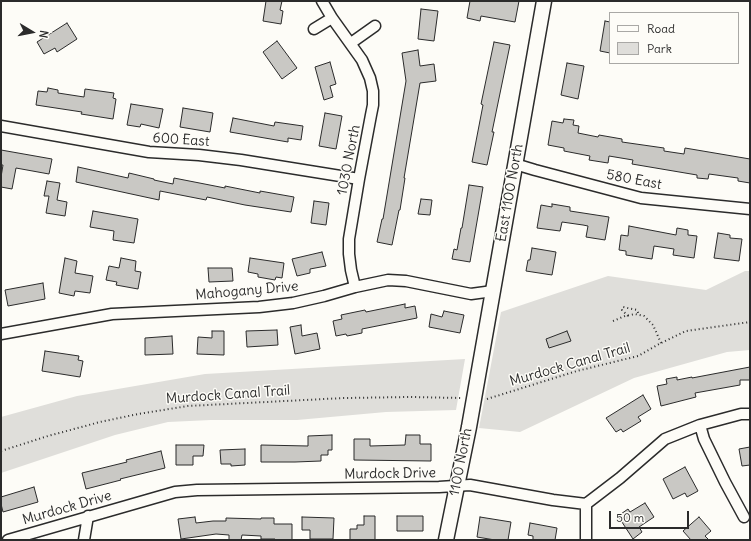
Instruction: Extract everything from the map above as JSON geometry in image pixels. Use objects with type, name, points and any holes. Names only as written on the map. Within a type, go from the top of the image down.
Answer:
[{"type":"street","name":"1030 North","points":[[322,1],[366,67],[373,91],[373,105],[358,179],[349,239],[351,270],[355,286]]},
{"type":"street","name":"East 1100 North","points":[[476,384],[544,1]]},
{"type":"street","points":[[314,29],[332,18]]},
{"type":"street","points":[[351,43],[375,26]]},
{"type":"street","name":"600 East","points":[[1,126],[149,152],[242,160],[358,179]]},
{"type":"street","name":"580 East","points":[[515,164],[641,198],[750,209]]},
{"type":"street","name":"Mahogany Drive","points":[[1,334],[112,314],[259,307],[293,303],[324,296],[355,286],[388,280],[406,281],[471,294],[493,291]]},
{"type":"street","name":"1100 North","points":[[446,540],[469,427],[476,384]]},
{"type":"street","points":[[586,540],[586,504],[620,478],[665,439],[700,425],[741,414],[750,414]]},
{"type":"street","points":[[700,425],[704,439],[744,517]]},
{"type":"street","name":"Murdock Drive","points":[[8,540],[175,492],[197,490],[456,487],[470,485],[553,500],[586,504]]},
{"type":"street","points":[[84,540],[88,516]]},
{"type":"path","points":[[628,316],[622,310],[623,307],[637,310],[639,315]]},
{"type":"path","points":[[613,320],[636,314],[644,316],[653,325],[661,343]]},
{"type":"path","name":"Murdock Canal Trail","points":[[486,399],[578,371],[638,356],[686,331],[750,322]]},
{"type":"path","name":"Murdock Canal Trail","points":[[1,451],[100,422],[188,406],[344,398],[462,398]]},
{"type":"green space","points":[[745,271],[750,271],[750,350],[727,352],[634,378],[520,432],[479,428],[501,312],[608,276],[706,290]]},
{"type":"green space","points":[[465,359],[456,410],[386,412],[297,420],[211,420],[168,422],[115,435],[1,473],[1,417],[77,396],[205,374]]},
{"type":"building","points":[[266,1],[282,1],[280,10],[283,11],[281,24],[263,21]]},
{"type":"building","points":[[470,1],[519,1],[515,22],[481,16],[480,21],[467,18]]},
{"type":"building","points":[[421,9],[438,11],[434,41],[418,39]]},
{"type":"building","points":[[605,21],[609,22],[609,53],[600,51]]},
{"type":"building","points":[[67,23],[77,39],[57,52],[55,48],[44,54],[37,42]]},
{"type":"building","points":[[277,41],[297,68],[282,79],[263,52]]},
{"type":"building","points":[[494,42],[510,45],[492,132],[494,132],[487,165],[472,162],[483,105],[481,104]]},
{"type":"building","points":[[418,50],[420,66],[434,64],[436,81],[420,83],[400,210],[392,245],[377,242],[383,219],[406,81],[402,53]]},
{"type":"building","points":[[330,62],[336,84],[330,86],[333,97],[324,100],[315,67]]},
{"type":"building","points":[[567,63],[584,66],[578,99],[561,95]]},
{"type":"building","points":[[48,88],[58,90],[58,93],[84,97],[85,89],[114,93],[113,98],[116,99],[113,119],[81,114],[82,112],[36,105],[38,91],[47,92]]},
{"type":"building","points":[[131,104],[163,109],[159,128],[141,124],[140,127],[127,125]]},
{"type":"building","points":[[183,108],[213,113],[210,132],[180,127]]},
{"type":"building","points":[[325,113],[342,116],[336,149],[319,146]]},
{"type":"building","points":[[233,118],[274,126],[275,122],[303,126],[301,140],[288,138],[288,142],[230,132]]},
{"type":"building","points":[[564,119],[574,120],[573,125],[579,126],[578,133],[598,137],[599,135],[622,139],[622,142],[664,148],[664,151],[684,154],[685,148],[750,159],[750,183],[738,181],[738,178],[709,174],[708,179],[697,178],[697,175],[632,164],[633,160],[609,156],[608,163],[589,160],[590,156],[564,151],[564,148],[548,145],[552,121],[563,123]]},
{"type":"building","points":[[1,150],[52,159],[49,174],[16,168],[12,189],[1,187],[3,165],[1,165]]},
{"type":"building","points":[[78,167],[128,178],[129,173],[173,184],[174,178],[225,188],[225,186],[260,193],[260,191],[294,197],[291,212],[207,197],[206,200],[160,191],[159,200],[76,182]]},
{"type":"building","points":[[47,181],[60,183],[57,200],[67,202],[65,216],[46,213],[49,196],[44,196]]},
{"type":"building","points":[[469,185],[483,187],[470,262],[452,259],[454,249],[457,250]]},
{"type":"building","points":[[421,199],[432,200],[430,215],[418,214]]},
{"type":"building","points":[[314,201],[329,203],[326,225],[311,223]]},
{"type":"building","points":[[552,204],[570,207],[570,211],[609,217],[605,240],[586,237],[588,226],[583,225],[562,222],[560,231],[537,228],[541,205],[552,207]]},
{"type":"building","points":[[93,211],[138,219],[134,243],[113,240],[114,231],[90,227]]},
{"type":"building","points":[[629,226],[676,235],[677,228],[688,230],[688,235],[697,236],[694,258],[673,255],[674,249],[654,246],[652,259],[626,255],[626,251],[619,250],[621,235],[628,236]]},
{"type":"building","points":[[718,233],[730,235],[730,238],[742,239],[739,261],[714,258]]},
{"type":"building","points":[[532,248],[556,252],[552,275],[526,271]]},
{"type":"building","points":[[322,252],[326,266],[310,269],[310,273],[297,276],[292,259]]},
{"type":"building","points":[[65,258],[77,261],[75,273],[93,276],[90,293],[75,291],[74,296],[59,293]]},
{"type":"building","points":[[121,258],[136,261],[135,271],[141,272],[138,289],[116,285],[117,282],[106,280],[109,266],[119,268]]},
{"type":"building","points":[[250,258],[284,263],[282,278],[276,277],[275,280],[258,277],[258,274],[248,272]]},
{"type":"building","points":[[208,268],[232,268],[233,281],[209,282]]},
{"type":"building","points":[[43,283],[45,299],[8,306],[5,290]]},
{"type":"building","points":[[405,304],[405,308],[415,306],[417,318],[362,329],[362,333],[347,336],[346,334],[336,336],[333,321],[342,319],[341,315],[365,310],[366,312]]},
{"type":"building","points":[[444,311],[464,315],[460,333],[429,327],[431,314],[442,317]]},
{"type":"building","points":[[301,325],[302,336],[317,333],[320,349],[295,354],[290,327]]},
{"type":"building","points":[[277,330],[278,345],[247,347],[246,331]]},
{"type":"building","points":[[212,331],[224,331],[224,355],[197,354],[198,337],[212,338]]},
{"type":"building","points":[[567,331],[571,341],[549,348],[546,339]]},
{"type":"building","points":[[172,336],[173,354],[145,355],[145,338]]},
{"type":"building","points":[[45,351],[79,356],[78,360],[83,361],[80,377],[42,371]]},
{"type":"building","points":[[750,367],[750,380],[740,380],[740,385],[695,393],[696,397],[661,406],[657,386],[667,384],[666,379],[677,377],[677,380],[692,378]]},
{"type":"building","points":[[643,395],[651,409],[638,417],[641,421],[623,432],[621,429],[616,432],[606,418]]},
{"type":"building","points":[[332,435],[332,450],[328,450],[328,455],[321,455],[321,461],[261,462],[261,445],[308,446],[308,436]]},
{"type":"building","points":[[406,435],[420,435],[420,444],[431,444],[431,461],[354,460],[354,439],[370,439],[370,446],[405,445]]},
{"type":"building","points":[[176,445],[204,445],[203,456],[193,456],[193,465],[176,465]]},
{"type":"building","points":[[750,447],[750,465],[742,466],[739,449]]},
{"type":"building","points":[[245,449],[245,465],[231,466],[231,464],[221,464],[220,450]]},
{"type":"building","points":[[161,451],[165,468],[86,489],[82,473],[127,462],[126,460]]},
{"type":"building","points":[[685,467],[698,491],[687,497],[685,493],[673,499],[663,479]]},
{"type":"building","points":[[34,487],[38,502],[3,512],[1,497]]},
{"type":"building","points":[[645,503],[654,517],[639,527],[642,532],[633,539],[618,516],[628,509],[630,512]]},
{"type":"building","points":[[364,516],[375,516],[375,540],[350,540],[350,529],[357,529],[357,525],[364,525]]},
{"type":"building","points":[[397,516],[423,516],[423,531],[397,531]]},
{"type":"building","points":[[195,517],[196,523],[226,521],[226,518],[274,518],[274,524],[292,524],[292,540],[261,539],[261,536],[242,535],[241,540],[229,540],[229,535],[216,534],[181,539],[178,519]]},
{"type":"building","points":[[302,517],[334,518],[333,539],[310,539],[310,530],[302,530]]},
{"type":"building","points":[[480,517],[511,522],[508,540],[495,540],[477,537]]},
{"type":"building","points":[[699,517],[711,531],[705,536],[709,540],[691,540],[683,531]]},
{"type":"building","points":[[530,523],[557,528],[555,540],[533,540],[533,536],[528,535]]}]
